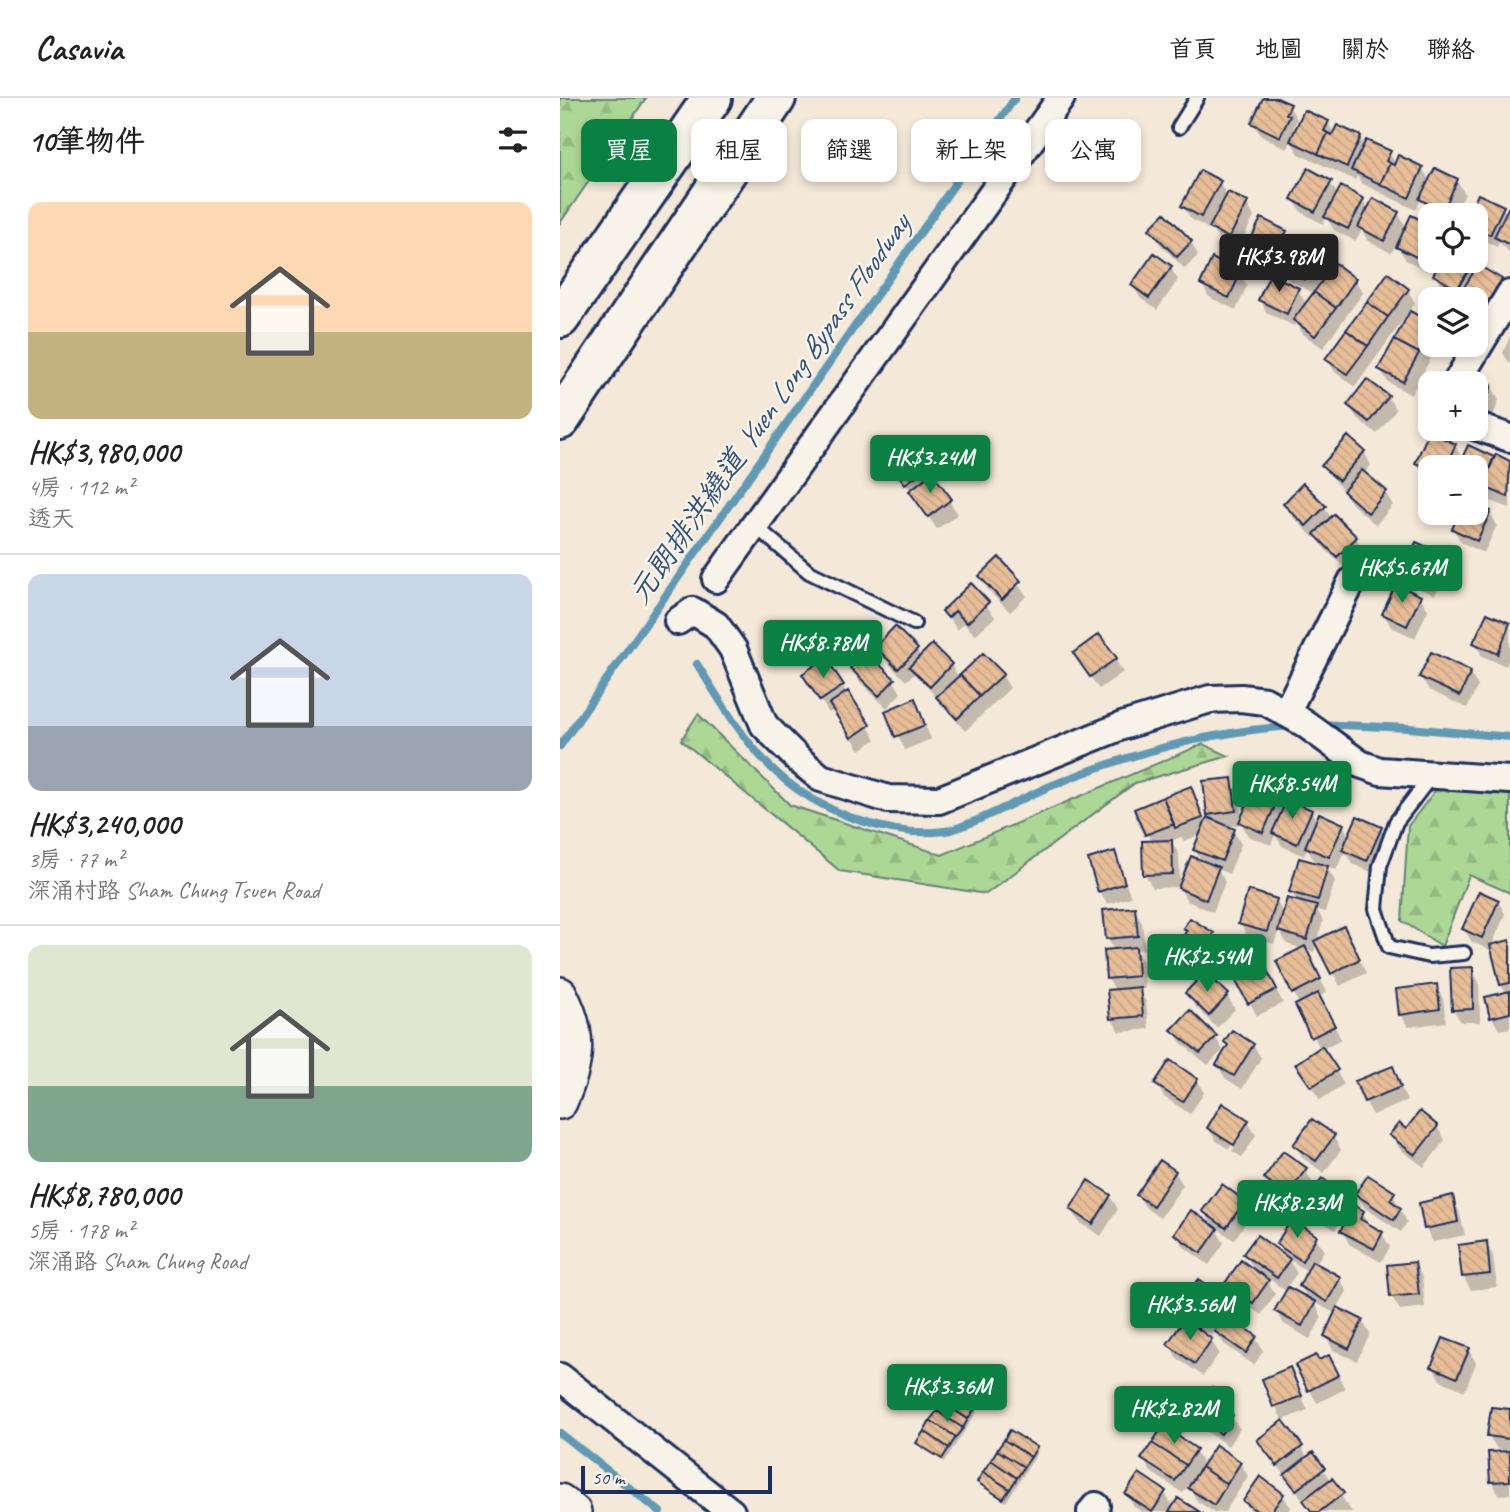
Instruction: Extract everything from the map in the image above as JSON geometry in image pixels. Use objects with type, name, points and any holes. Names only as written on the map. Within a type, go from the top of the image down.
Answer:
[{"type":"highway","points":[[560,318],[712,98]]},
{"type":"highway","points":[[560,420],[776,98]]},
{"type":"street","points":[[716,579],[1061,98]]},
{"type":"street","points":[[1463,371],[1510,294]]},
{"type":"street","points":[[1488,430],[1510,438]]},
{"type":"street","points":[[1275,707],[1352,580]]},
{"type":"street","points":[[678,621],[693,611],[716,625],[733,649],[764,725],[799,760],[821,778],[888,799],[939,800],[1122,726],[1210,699],[1241,698],[1275,707],[1333,747],[1380,771],[1510,780]]},
{"type":"street","points":[[560,994],[573,1018],[577,1049],[560,1102]]},
{"type":"street","points":[[560,1377],[731,1512]]},
{"type":"lane","points":[[1179,127],[1196,98]]},
{"type":"lane","points":[[753,524],[809,572],[914,623]]},
{"type":"lane","points":[[1433,775],[1396,822],[1380,866],[1376,909],[1389,947],[1429,956],[1464,953]]},
{"type":"green space","points":[[560,98],[646,98],[632,119],[581,119],[581,182],[588,182],[560,223]]},
{"type":"green space","points":[[698,714],[790,805],[942,855],[1203,744],[1229,756],[1135,783],[986,894],[840,871],[681,740]]},
{"type":"green space","points":[[1447,775],[1510,780],[1510,893],[1469,875],[1442,946],[1402,921],[1408,826]]},
{"type":"building","points":[[1263,98],[1277,98],[1291,104],[1286,114],[1290,116],[1280,137],[1251,123]]},
{"type":"building","points":[[1304,110],[1329,121],[1324,131],[1328,133],[1318,154],[1290,141]]},
{"type":"building","points":[[1337,125],[1361,136],[1347,167],[1318,154],[1328,133],[1332,135]]},
{"type":"building","points":[[1366,140],[1391,151],[1386,161],[1390,163],[1380,184],[1351,170]]},
{"type":"building","points":[[1398,155],[1423,167],[1409,198],[1380,184],[1390,163],[1394,165]]},
{"type":"building","points":[[1308,168],[1332,181],[1315,212],[1291,199]]},
{"type":"building","points":[[1435,168],[1458,179],[1447,203],[1427,203],[1419,199]]},
{"type":"building","points":[[1200,170],[1221,181],[1201,217],[1181,206]]},
{"type":"building","points":[[1341,186],[1364,199],[1348,229],[1324,217]]},
{"type":"building","points":[[1228,192],[1248,202],[1229,238],[1209,228]]},
{"type":"building","points":[[1478,194],[1504,206],[1490,235],[1488,203],[1474,203]]},
{"type":"building","points":[[1373,198],[1399,212],[1384,241],[1358,227]]},
{"type":"building","points":[[1508,208],[1510,209],[1510,245],[1494,237]]},
{"type":"building","points":[[1165,213],[1192,241],[1177,257],[1149,229]]},
{"type":"building","points":[[1411,215],[1418,218],[1418,258],[1396,247]]},
{"type":"building","points":[[1261,218],[1287,231],[1272,260],[1247,247]]},
{"type":"building","points":[[1294,238],[1320,252],[1305,280],[1279,267]]},
{"type":"building","points":[[1154,253],[1172,266],[1149,298],[1131,285]]},
{"type":"building","points":[[1212,258],[1241,272],[1229,298],[1200,284]]},
{"type":"building","points":[[1335,263],[1356,279],[1336,308],[1314,292]]},
{"type":"building","points":[[1488,271],[1502,279],[1488,304],[1488,287],[1464,287],[1473,273],[1488,273]]},
{"type":"building","points":[[1388,273],[1409,289],[1388,317],[1367,302]]},
{"type":"building","points":[[1434,273],[1467,273],[1458,287],[1433,275]]},
{"type":"building","points":[[1270,274],[1299,288],[1287,314],[1258,300]]},
{"type":"building","points":[[1314,292],[1336,308],[1315,336],[1293,320]]},
{"type":"building","points":[[1367,302],[1388,317],[1368,346],[1346,330]]},
{"type":"building","points":[[1410,311],[1418,315],[1418,352],[1394,340]]},
{"type":"building","points":[[1346,330],[1368,346],[1347,374],[1325,359]]},
{"type":"building","points":[[1394,340],[1418,352],[1403,382],[1378,369]]},
{"type":"building","points":[[1367,379],[1389,396],[1369,422],[1347,405]]},
{"type":"building","points":[[1348,436],[1365,451],[1339,481],[1321,466]]},
{"type":"building","points":[[910,441],[929,467],[905,484],[886,459]]},
{"type":"building","points":[[1425,441],[1449,441],[1456,444],[1451,455],[1419,455]]},
{"type":"building","points":[[1468,445],[1494,457],[1488,471],[1488,455],[1463,455]]},
{"type":"building","points":[[1496,454],[1510,461],[1508,497],[1488,489],[1488,472]]},
{"type":"building","points":[[1362,470],[1387,491],[1368,513],[1343,491]]},
{"type":"building","points":[[932,473],[952,499],[928,517],[909,491]]},
{"type":"building","points":[[1303,483],[1326,506],[1306,526],[1283,504]]},
{"type":"building","points":[[1334,514],[1357,537],[1337,557],[1314,534]]},
{"type":"building","points":[[1454,525],[1484,525],[1477,541],[1452,529]]},
{"type":"building","points":[[1416,542],[1441,553],[1427,583],[1402,572]]},
{"type":"building","points":[[999,557],[1021,581],[1002,600],[979,576]]},
{"type":"building","points":[[971,583],[989,602],[967,623],[955,611],[948,618],[942,611]]},
{"type":"building","points":[[1396,584],[1421,596],[1407,626],[1382,614]]},
{"type":"building","points":[[1487,613],[1510,623],[1498,654],[1473,643]]},
{"type":"building","points":[[895,626],[918,649],[898,669],[875,647]]},
{"type":"building","points":[[1099,634],[1117,658],[1090,677],[1073,653]]},
{"type":"building","points":[[932,644],[952,664],[930,687],[909,667]]},
{"type":"building","points":[[865,651],[895,679],[879,696],[850,668]]},
{"type":"building","points":[[1431,652],[1471,671],[1460,696],[1419,677]]},
{"type":"building","points":[[983,653],[1004,674],[980,696],[960,675]]},
{"type":"building","points":[[826,658],[844,685],[820,701],[802,674]]},
{"type":"building","points":[[960,675],[980,696],[957,719],[936,697]]},
{"type":"building","points":[[848,691],[870,725],[851,738],[829,704]]},
{"type":"building","points":[[915,698],[925,725],[895,737],[885,711]]},
{"type":"building","points":[[1232,778],[1236,811],[1207,815],[1203,781]]},
{"type":"building","points":[[1191,786],[1203,818],[1175,828],[1163,797]]},
{"type":"building","points":[[1254,788],[1278,799],[1263,833],[1239,822]]},
{"type":"building","points":[[1163,797],[1174,824],[1145,835],[1134,809]]},
{"type":"building","points":[[1287,799],[1312,810],[1297,844],[1272,833]]},
{"type":"building","points":[[1319,813],[1344,824],[1329,857],[1305,847]]},
{"type":"building","points":[[1357,816],[1382,827],[1367,861],[1342,850]]},
{"type":"building","points":[[1207,817],[1235,829],[1222,861],[1193,850]]},
{"type":"building","points":[[1172,840],[1173,874],[1143,875],[1142,841]]},
{"type":"building","points":[[1115,851],[1125,883],[1098,892],[1088,859]]},
{"type":"building","points":[[1191,856],[1219,867],[1206,900],[1178,888]]},
{"type":"building","points":[[1299,858],[1328,866],[1318,900],[1289,892]]},
{"type":"building","points":[[1248,890],[1277,899],[1267,932],[1238,924]]},
{"type":"building","points":[[1479,891],[1499,900],[1482,938],[1462,929]]},
{"type":"building","points":[[1287,898],[1317,906],[1307,940],[1278,931]]},
{"type":"building","points":[[1135,907],[1138,936],[1106,939],[1103,910]]},
{"type":"building","points":[[1190,918],[1214,933],[1193,966],[1173,953],[1187,930],[1183,928]]},
{"type":"building","points":[[1344,926],[1360,959],[1331,974],[1314,941]]},
{"type":"building","points":[[1510,940],[1510,983],[1500,985],[1490,945]]},
{"type":"building","points":[[1305,946],[1321,979],[1292,994],[1276,961]]},
{"type":"building","points":[[1136,947],[1138,976],[1106,979],[1104,950]]},
{"type":"building","points":[[1260,957],[1277,989],[1248,1004],[1231,972]]},
{"type":"building","points":[[1473,967],[1473,1009],[1452,1010],[1450,968]]},
{"type":"building","points":[[1205,972],[1229,994],[1209,1016],[1185,993]]},
{"type":"building","points":[[1437,984],[1440,1009],[1399,1015],[1396,989]]},
{"type":"building","points":[[1140,987],[1143,1016],[1110,1019],[1107,990]]},
{"type":"building","points":[[1510,991],[1510,1013],[1490,1018],[1485,997]]},
{"type":"building","points":[[1318,993],[1335,1026],[1311,1038],[1295,1005]]},
{"type":"building","points":[[1190,1010],[1217,1036],[1200,1053],[1171,1030]]},
{"type":"building","points":[[1232,1030],[1254,1044],[1234,1076],[1216,1065],[1228,1045],[1224,1042]]},
{"type":"building","points":[[1322,1046],[1338,1070],[1311,1087],[1295,1064]]},
{"type":"building","points":[[1170,1060],[1198,1079],[1183,1102],[1154,1084]]},
{"type":"building","points":[[1393,1066],[1401,1087],[1364,1102],[1355,1081]]},
{"type":"building","points":[[1222,1103],[1249,1120],[1234,1145],[1207,1128]]},
{"type":"building","points":[[1420,1111],[1438,1126],[1415,1155],[1389,1135],[1399,1123],[1406,1129]]},
{"type":"building","points":[[1312,1119],[1335,1135],[1316,1161],[1293,1145]]},
{"type":"building","points":[[1283,1151],[1307,1168],[1287,1195],[1264,1178]]},
{"type":"building","points":[[1160,1160],[1176,1171],[1153,1206],[1136,1195]]},
{"type":"building","points":[[1368,1175],[1395,1192],[1390,1200],[1401,1208],[1394,1220],[1355,1194]]},
{"type":"building","points":[[1322,1178],[1344,1194],[1327,1218],[1304,1202]]},
{"type":"building","points":[[1088,1180],[1111,1195],[1093,1224],[1070,1209]]},
{"type":"building","points":[[1222,1184],[1245,1201],[1226,1228],[1202,1211]]},
{"type":"building","points":[[1453,1195],[1458,1222],[1424,1229],[1419,1203]]},
{"type":"building","points":[[1354,1205],[1364,1211],[1360,1219],[1383,1232],[1374,1249],[1340,1231]]},
{"type":"building","points":[[1191,1210],[1218,1229],[1201,1253],[1174,1234]]},
{"type":"building","points":[[1292,1219],[1317,1236],[1302,1261],[1276,1244]]},
{"type":"building","points":[[1257,1235],[1290,1259],[1277,1278],[1243,1254]]},
{"type":"building","points":[[1487,1241],[1490,1274],[1462,1277],[1458,1245]]},
{"type":"building","points":[[1241,1260],[1269,1280],[1253,1303],[1225,1283]]},
{"type":"building","points":[[1312,1261],[1341,1277],[1327,1302],[1299,1286]]},
{"type":"building","points":[[1415,1262],[1419,1294],[1390,1297],[1387,1265]]},
{"type":"building","points":[[1199,1279],[1222,1295],[1203,1323],[1184,1310],[1190,1301],[1186,1297]]},
{"type":"building","points":[[1288,1287],[1316,1302],[1302,1326],[1274,1311]]},
{"type":"building","points":[[1231,1307],[1241,1314],[1236,1322],[1257,1336],[1246,1353],[1214,1331]]},
{"type":"building","points":[[1337,1307],[1363,1320],[1349,1349],[1324,1336]]},
{"type":"building","points":[[1185,1319],[1212,1339],[1195,1364],[1167,1344]]},
{"type":"building","points":[[1443,1338],[1470,1348],[1457,1378],[1431,1367]]},
{"type":"building","points":[[1316,1355],[1319,1360],[1329,1355],[1339,1375],[1308,1391],[1295,1365]]},
{"type":"building","points":[[1290,1367],[1302,1396],[1273,1407],[1262,1379]]},
{"type":"building","points":[[1212,1387],[1225,1396],[1219,1405],[1233,1415],[1221,1434],[1193,1416]]},
{"type":"building","points":[[950,1390],[976,1407],[968,1419],[942,1402]]},
{"type":"building","points":[[942,1402],[968,1419],[963,1428],[937,1411]]},
{"type":"building","points":[[1491,1407],[1510,1409],[1510,1439],[1487,1436]]},
{"type":"building","points":[[937,1411],[963,1428],[956,1437],[930,1420]]},
{"type":"building","points":[[930,1420],[956,1437],[949,1448],[924,1431]]},
{"type":"building","points":[[1283,1420],[1303,1446],[1277,1466],[1257,1440]]},
{"type":"building","points":[[1163,1426],[1197,1449],[1186,1465],[1152,1443]]},
{"type":"building","points":[[1010,1430],[1037,1447],[1031,1457],[1004,1440]]},
{"type":"building","points":[[924,1431],[949,1448],[942,1459],[916,1443]]},
{"type":"building","points":[[1004,1440],[1031,1457],[1024,1467],[997,1450]]},
{"type":"building","points":[[1152,1443],[1186,1465],[1175,1481],[1141,1459]]},
{"type":"building","points":[[1216,1445],[1241,1462],[1227,1484],[1201,1467]]},
{"type":"building","points":[[997,1450],[1024,1467],[1017,1478],[991,1460]]},
{"type":"building","points":[[1510,1451],[1510,1481],[1490,1482],[1488,1452]]},
{"type":"building","points":[[1313,1452],[1325,1468],[1296,1490],[1284,1475]]},
{"type":"building","points":[[991,1460],[1017,1478],[1010,1489],[983,1472]]},
{"type":"building","points":[[1201,1467],[1227,1484],[1214,1505],[1188,1488]]},
{"type":"building","points":[[983,1472],[1010,1489],[1003,1499],[977,1482]]},
{"type":"building","points":[[1139,1473],[1166,1491],[1152,1512],[1125,1494]]},
{"type":"building","points":[[1260,1476],[1284,1494],[1271,1512],[1258,1512],[1243,1501]]},
{"type":"building","points":[[1332,1478],[1344,1493],[1319,1512],[1312,1512],[1303,1500]]},
{"type":"building","points":[[1178,1498],[1200,1512],[1169,1512]]},
{"type":"waterway","name":"元朗排洪繞道 Yuen Long Bypass Floodway","points":[[560,746],[1015,98]]},
{"type":"waterway","points":[[697,664],[746,739],[782,778],[830,809],[861,821],[902,831],[934,832],[955,829],[1078,775],[1168,746],[1230,733],[1294,726]]},
{"type":"waterway","points":[[1318,724],[1409,728],[1510,737]]},
{"type":"waterway","points":[[560,1433],[660,1512]]}]
